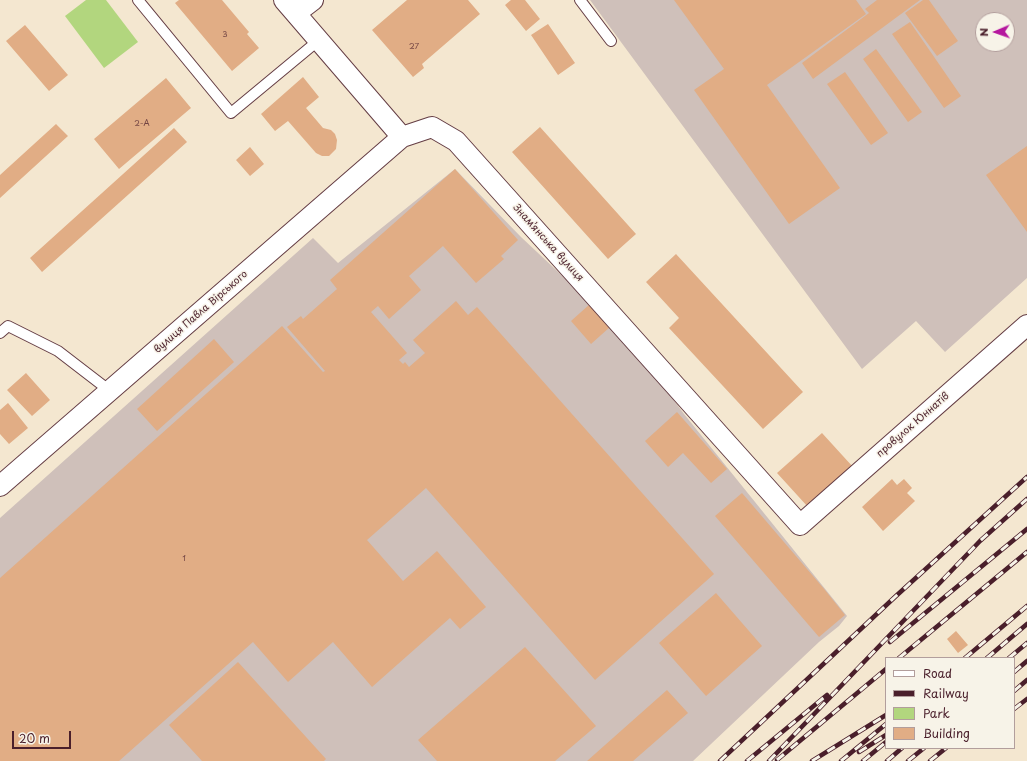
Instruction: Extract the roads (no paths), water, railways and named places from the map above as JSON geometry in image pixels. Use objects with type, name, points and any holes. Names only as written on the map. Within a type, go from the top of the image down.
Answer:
[{"type":"street","points":[[313,0],[290,7],[402,137]]},
{"type":"street","name":"Знамʼянська вулиця","points":[[402,137],[432,127],[456,141],[800,525]]},
{"type":"street","name":"вулиця Павла Вірського","points":[[0,486],[402,137]]},
{"type":"street","name":"провулок Юннатів","points":[[800,525],[1027,325]]},
{"type":"lane","points":[[138,0],[231,113],[319,40]]},
{"type":"lane","points":[[580,0],[611,41]]},
{"type":"lane","points":[[0,334],[8,326],[58,351],[110,391]]},
{"type":"railway","points":[[720,761],[896,596],[1027,477]]},
{"type":"railway","points":[[769,761],[980,541],[1027,499]]},
{"type":"railway","points":[[890,642],[1027,529]]},
{"type":"railway","points":[[900,657],[1027,552]]},
{"type":"railway","points":[[966,657],[1027,606]]},
{"type":"railway","points":[[988,657],[1027,624]]},
{"type":"railway","points":[[1010,657],[1027,643]]},
{"type":"railway","points":[[1015,671],[1027,661]]},
{"type":"railway","points":[[777,760],[885,670]]},
{"type":"railway","points":[[1015,690],[1027,680]]},
{"type":"railway","points":[[747,761],[827,695]]},
{"type":"railway","points":[[1015,708],[1027,699]]},
{"type":"railway","points":[[812,761],[885,716]]},
{"type":"railway","points":[[841,761],[885,725]]},
{"type":"railway","points":[[859,752],[885,736]]},
{"type":"railway","points":[[863,761],[885,743]]},
{"type":"railway","points":[[887,761],[901,749]]},
{"type":"railway","points":[[908,761],[923,749]]},
{"type":"railway","points":[[930,761],[945,749]]}]
